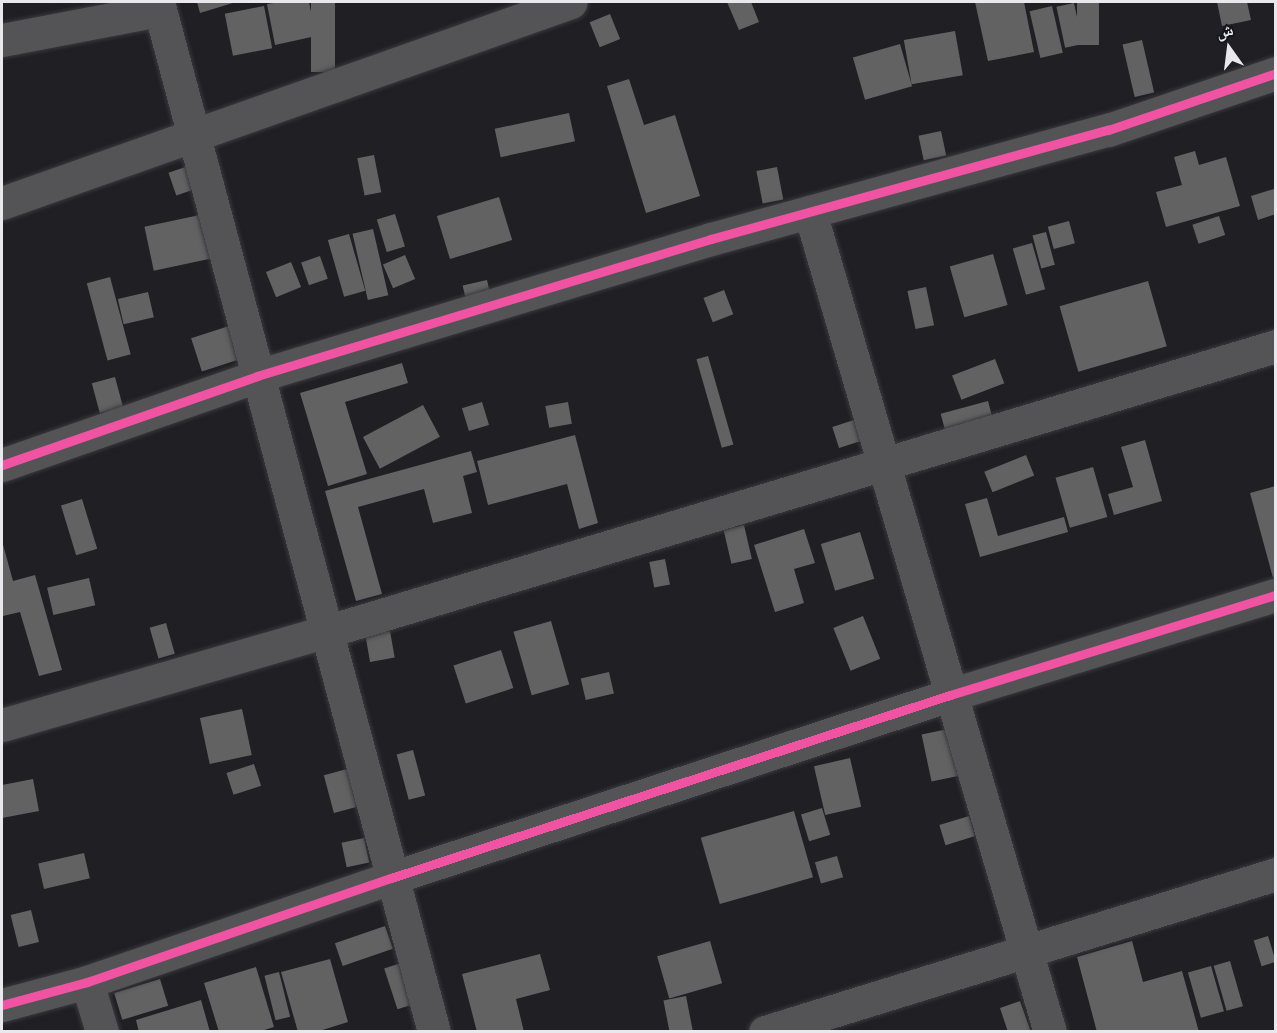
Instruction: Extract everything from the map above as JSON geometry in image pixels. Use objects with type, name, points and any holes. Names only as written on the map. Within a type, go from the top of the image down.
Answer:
[{"type":"street","points":[[2,203],[571,2]]},
{"type":"street","points":[[2,40],[159,6],[391,878],[435,1032]]},
{"type":"street","points":[[2,465],[256,376],[810,212],[1108,130],[1275,73]]},
{"type":"street","points":[[810,212],[886,464],[950,695],[1050,1032]]},
{"type":"street","points":[[2,725],[325,632],[1275,346]]},
{"type":"street","points":[[2,1005],[87,982],[391,878],[950,695],[1275,595]]},
{"type":"street","points":[[765,1032],[1026,949],[1275,874]]},
{"type":"street","points":[[87,982],[102,1032]]},
{"type":"building","points":[[197,2],[236,2],[200,13]]},
{"type":"building","points":[[309,2],[316,36],[275,45],[267,4]]},
{"type":"building","points":[[311,2],[335,2],[335,72],[311,72]]},
{"type":"building","points":[[727,2],[751,2],[759,22],[739,30]]},
{"type":"building","points":[[975,2],[1024,2],[1034,52],[988,61]]},
{"type":"building","points":[[1077,2],[1099,2],[1099,45],[1077,45]]},
{"type":"building","points":[[1217,2],[1247,2],[1251,20],[1222,26]]},
{"type":"building","points":[[1074,3],[1083,44],[1065,48],[1056,7]]},
{"type":"building","points":[[264,6],[272,48],[233,56],[225,14]]},
{"type":"building","points":[[1052,6],[1063,53],[1040,58],[1030,11]]},
{"type":"building","points":[[610,14],[620,39],[600,47],[590,22]]},
{"type":"building","points":[[955,31],[963,75],[912,84],[904,40]]},
{"type":"building","points":[[1142,40],[1154,93],[1135,97],[1123,44]]},
{"type":"building","points":[[900,44],[912,86],[865,100],[853,58]]},
{"type":"building","points":[[629,79],[644,125],[675,115],[700,196],[646,213],[607,86]]},
{"type":"building","points":[[569,113],[575,141],[501,157],[495,129]]},
{"type":"building","points":[[941,131],[946,155],[924,160],[919,136]]},
{"type":"building","points":[[1195,151],[1199,165],[1226,157],[1240,206],[1166,227],[1156,192],[1182,185],[1174,157]]},
{"type":"building","points":[[374,155],[381,192],[365,196],[357,158]]},
{"type":"building","points":[[194,164],[202,187],[176,195],[168,173]]},
{"type":"building","points":[[777,167],[783,199],[763,203],[756,171]]},
{"type":"building","points":[[1274,189],[1276,214],[1258,220],[1251,196]]},
{"type":"building","points":[[499,197],[512,240],[450,259],[437,216]]},
{"type":"building","points":[[209,213],[218,257],[154,271],[144,227]]},
{"type":"building","points":[[395,214],[405,247],[387,252],[377,220]]},
{"type":"building","points":[[1219,216],[1225,235],[1199,244],[1192,225]]},
{"type":"building","points":[[1069,221],[1075,243],[1054,249],[1048,227]]},
{"type":"building","points":[[373,229],[388,295],[368,300],[353,234]]},
{"type":"building","points":[[1046,232],[1055,265],[1041,268],[1032,236]]},
{"type":"building","points":[[349,234],[365,291],[344,297],[328,240]]},
{"type":"building","points":[[1032,243],[1045,289],[1026,295],[1013,249]]},
{"type":"building","points":[[993,254],[1008,305],[964,317],[950,266]]},
{"type":"building","points":[[405,255],[415,279],[393,288],[383,264]]},
{"type":"building","points":[[320,256],[328,279],[309,285],[301,263]]},
{"type":"building","points":[[291,262],[301,287],[276,297],[266,272]]},
{"type":"building","points":[[110,277],[131,354],[108,360],[87,283]]},
{"type":"building","points":[[487,280],[493,307],[469,313],[463,286]]},
{"type":"building","points":[[1148,281],[1167,346],[1078,372],[1060,306]]},
{"type":"building","points":[[926,287],[934,325],[916,329],[907,291]]},
{"type":"building","points":[[724,290],[733,314],[713,322],[703,298]]},
{"type":"building","points":[[148,292],[154,317],[124,324],[118,299]]},
{"type":"building","points":[[232,325],[243,358],[202,372],[191,338]]},
{"type":"building","points":[[708,356],[733,444],[722,448],[696,359]]},
{"type":"building","points":[[995,359],[1004,383],[961,400],[952,375]]},
{"type":"building","points":[[402,363],[408,383],[345,402],[367,474],[328,486],[300,393]]},
{"type":"building","points":[[115,377],[123,407],[100,413],[92,383]]},
{"type":"building","points":[[988,401],[994,423],[947,436],[941,414]]},
{"type":"building","points":[[482,402],[489,425],[469,431],[462,408]]},
{"type":"building","points":[[568,402],[572,424],[549,428],[545,406]]},
{"type":"building","points":[[423,405],[440,437],[380,469],[363,437]]},
{"type":"building","points":[[857,419],[864,440],[839,448],[832,427]]},
{"type":"building","points":[[575,435],[598,523],[579,529],[567,484],[488,505],[477,461]]},
{"type":"building","points":[[1145,440],[1162,501],[1114,515],[1108,494],[1133,487],[1121,447]]},
{"type":"building","points":[[471,451],[477,472],[463,476],[472,513],[433,523],[424,489],[358,507],[382,594],[356,601],[325,491]]},
{"type":"building","points":[[1026,455],[1034,475],[993,492],[984,472]]},
{"type":"building","points":[[1093,467],[1107,517],[1070,528],[1056,478]]},
{"type":"building","points":[[1276,486],[1276,577],[1273,578],[1250,493]]},
{"type":"building","points":[[987,498],[998,536],[1064,517],[1068,532],[980,557],[965,504]]},
{"type":"building","points":[[82,499],[97,549],[76,555],[61,505]]},
{"type":"building","points":[[744,525],[752,559],[731,564],[724,530]]},
{"type":"building","points":[[804,529],[815,563],[794,569],[804,603],[775,612],[754,545]]},
{"type":"building","points":[[860,532],[874,579],[835,591],[821,544]]},
{"type":"building","points":[[2,541],[13,581],[35,575],[62,670],[39,676],[20,612],[3,616]]},
{"type":"building","points":[[665,559],[670,585],[654,588],[649,562]]},
{"type":"building","points":[[89,578],[95,605],[53,615],[47,588]]},
{"type":"building","points":[[863,616],[880,659],[851,671],[833,628]]},
{"type":"building","points":[[551,621],[569,684],[532,695],[514,632]]},
{"type":"building","points":[[166,623],[175,654],[158,658],[150,628]]},
{"type":"building","points":[[390,631],[395,658],[370,662],[365,635]]},
{"type":"building","points":[[501,650],[513,688],[466,703],[453,665]]},
{"type":"building","points":[[609,672],[614,693],[586,700],[581,679]]},
{"type":"building","points":[[242,709],[252,755],[210,764],[200,718]]},
{"type":"building","points":[[948,729],[958,776],[932,782],[922,735]]},
{"type":"building","points":[[413,750],[425,795],[409,800],[397,754]]},
{"type":"building","points":[[850,758],[861,807],[825,815],[814,766]]},
{"type":"building","points":[[254,764],[261,786],[234,795],[226,773]]},
{"type":"building","points":[[347,769],[357,807],[334,813],[324,775]]},
{"type":"building","points":[[33,779],[39,811],[2,818],[2,785]]},
{"type":"building","points":[[822,808],[830,835],[809,841],[801,814]]},
{"type":"building","points":[[794,811],[813,877],[720,904],[701,838]]},
{"type":"building","points":[[969,816],[975,836],[945,845],[939,825]]},
{"type":"building","points":[[364,838],[369,862],[347,867],[342,843]]},
{"type":"building","points":[[84,853],[90,878],[44,889],[38,864]]},
{"type":"building","points":[[837,856],[843,877],[821,883],[815,862]]},
{"type":"building","points":[[31,910],[39,942],[19,947],[11,915]]},
{"type":"building","points":[[385,926],[393,949],[343,966],[335,943]]},
{"type":"building","points":[[1268,936],[1276,962],[1262,966],[1254,940]]},
{"type":"building","points":[[710,941],[722,983],[669,998],[657,956]]},
{"type":"building","points":[[1132,941],[1143,982],[1182,971],[1199,1032],[1097,1032],[1077,957]]},
{"type":"building","points":[[540,954],[550,990],[516,999],[524,1032],[477,1032],[462,974]]},
{"type":"building","points":[[330,959],[348,1022],[316,1032],[298,1032],[281,972]]},
{"type":"building","points":[[407,961],[420,1002],[397,1009],[384,968]]},
{"type":"building","points":[[1230,961],[1243,1006],[1227,1011],[1214,966]]},
{"type":"building","points":[[1211,966],[1224,1011],[1201,1018],[1188,973]]},
{"type":"building","points":[[256,967],[274,1027],[258,1032],[219,1032],[204,983]]},
{"type":"building","points":[[279,972],[290,1017],[276,1020],[264,976]]},
{"type":"building","points":[[160,979],[168,1006],[122,1020],[114,993]]},
{"type":"building","points":[[686,996],[693,1032],[670,1032],[663,1000]]},
{"type":"building","points":[[201,1000],[210,1032],[139,1032],[136,1020]]},
{"type":"building","points":[[1020,1001],[1031,1032],[1008,1032],[1000,1008]]},
{"type":"cycle path","points":[[2,465],[257,376],[711,239],[1108,130],[1276,73]]},
{"type":"cycle path","points":[[2,1005],[87,982],[391,878],[950,695],[1276,595]]}]
